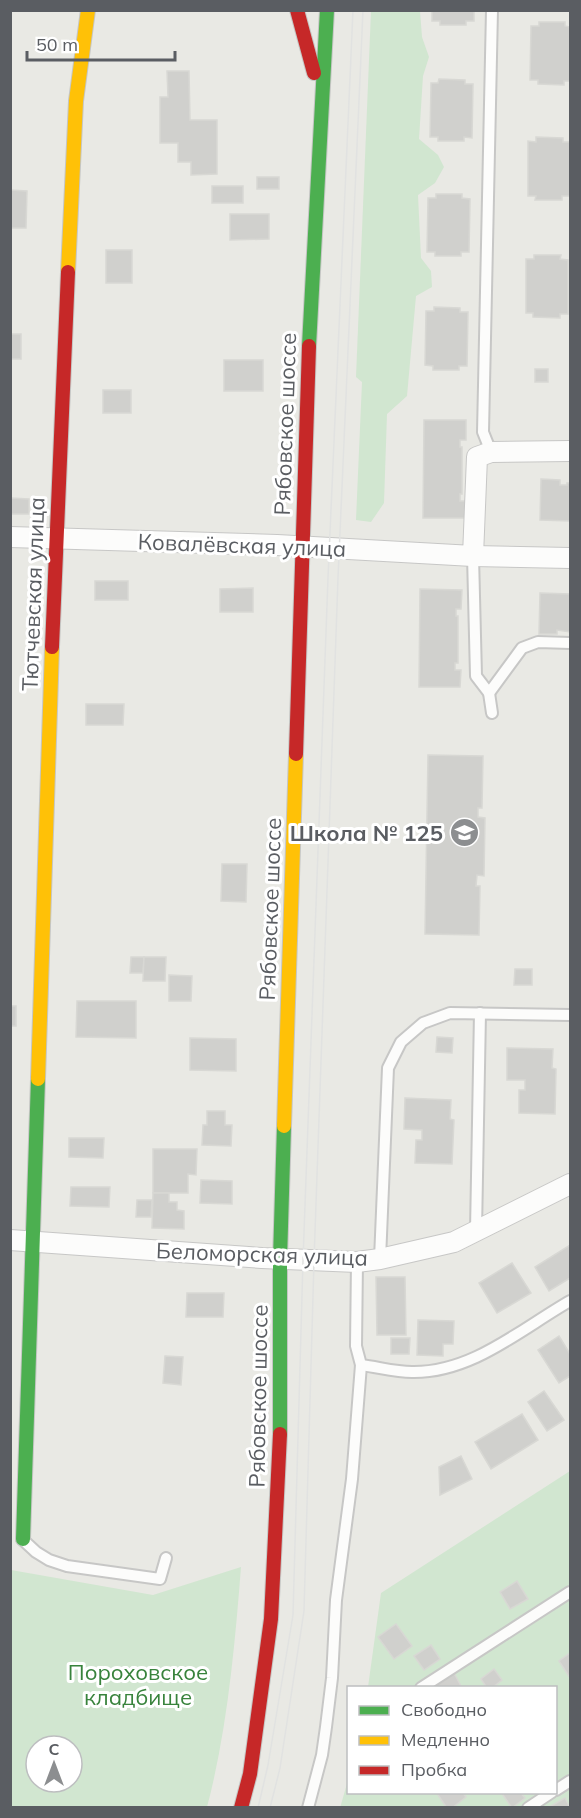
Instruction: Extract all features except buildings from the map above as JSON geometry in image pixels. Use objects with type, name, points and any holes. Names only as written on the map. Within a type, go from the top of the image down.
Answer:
[{"type":"main road","name":"Тютчевская улица","points":[[17,1537],[32,1242],[56,538],[76,100],[88,10]]},
{"type":"main road","points":[[297,10],[314,70],[320,114]]},
{"type":"main road","name":"Рябовское шоссе","points":[[241,1808],[250,1774],[271,1619],[280,1440],[280,1259],[302,547],[309,344],[327,10]]},
{"type":"street","points":[[473,556],[477,457],[491,452],[570,451]]},
{"type":"street","name":"Ковалёвская улица","points":[[10,537],[570,558]]},
{"type":"street","name":"Беломорская улица","points":[[10,1240],[280,1259],[357,1262],[454,1242],[570,1184]]},
{"type":"lane","points":[[491,452],[483,432],[492,10]]},
{"type":"lane","points":[[473,556],[476,676],[489,693],[492,713]]},
{"type":"lane","points":[[489,693],[522,648],[538,642],[570,643]]},
{"type":"lane","points":[[380,1258],[388,1068],[400,1042],[423,1023],[450,1012],[570,1015]]},
{"type":"lane","points":[[476,1231],[480,1013]]},
{"type":"lane","points":[[308,1808],[322,1755],[326,1727],[332,1678],[336,1600],[352,1479],[361,1365],[356,1346],[357,1262]]},
{"type":"lane","points":[[361,1365],[411,1372],[436,1370],[498,1347],[570,1301]]},
{"type":"lane","points":[[17,1537],[49,1560],[67,1566],[160,1579],[166,1558]]},
{"type":"lane","points":[[423,1686],[570,1592]]},
{"type":"lane","points":[[557,1789],[570,1781]]},
{"type":"lane","points":[[528,1808],[549,1794]]},
{"type":"green space","points":[[371,11],[420,11],[422,37],[429,57],[423,76],[419,139],[438,155],[444,167],[435,183],[418,195],[421,258],[431,271],[432,287],[416,296],[407,396],[387,414],[384,503],[371,522],[356,520],[362,382],[356,377]]},
{"type":"green space","points":[[570,1471],[570,1807],[340,1808],[347,1784],[347,1794],[557,1794],[557,1686],[368,1686],[381,1593]]},
{"type":"green space","name":"Пороховское кладбище","points":[[241,1567],[225,1719],[207,1807],[11,1807],[11,1570],[153,1595]]},
{"type":"tram line","points":[[258,1808],[268,1765],[293,1615],[303,1260],[328,578],[353,10]]},
{"type":"tram line","points":[[270,1808],[280,1768],[304,1611],[338,578],[363,10]]},
{"type":"traffic: fast","points":[[309,346],[327,10]]},
{"type":"traffic: fast","points":[[23,1539],[38,1079]]},
{"type":"traffic: fast","points":[[280,1434],[280,1259],[284,1126]]},
{"type":"traffic: slow","points":[[68,272],[76,101],[88,10]]},
{"type":"traffic: slow","points":[[38,1079],[52,647]]},
{"type":"traffic: slow","points":[[284,1126],[296,754]]},
{"type":"traffic: jam","points":[[297,10],[314,73]]},
{"type":"traffic: jam","points":[[52,647],[68,272]]},
{"type":"traffic: jam","points":[[296,754],[309,346]]},
{"type":"traffic: jam","points":[[241,1808],[250,1774],[271,1619],[280,1434]]},
{"type":"place","name":"Школа № 125","points":[[464,833]]}]
